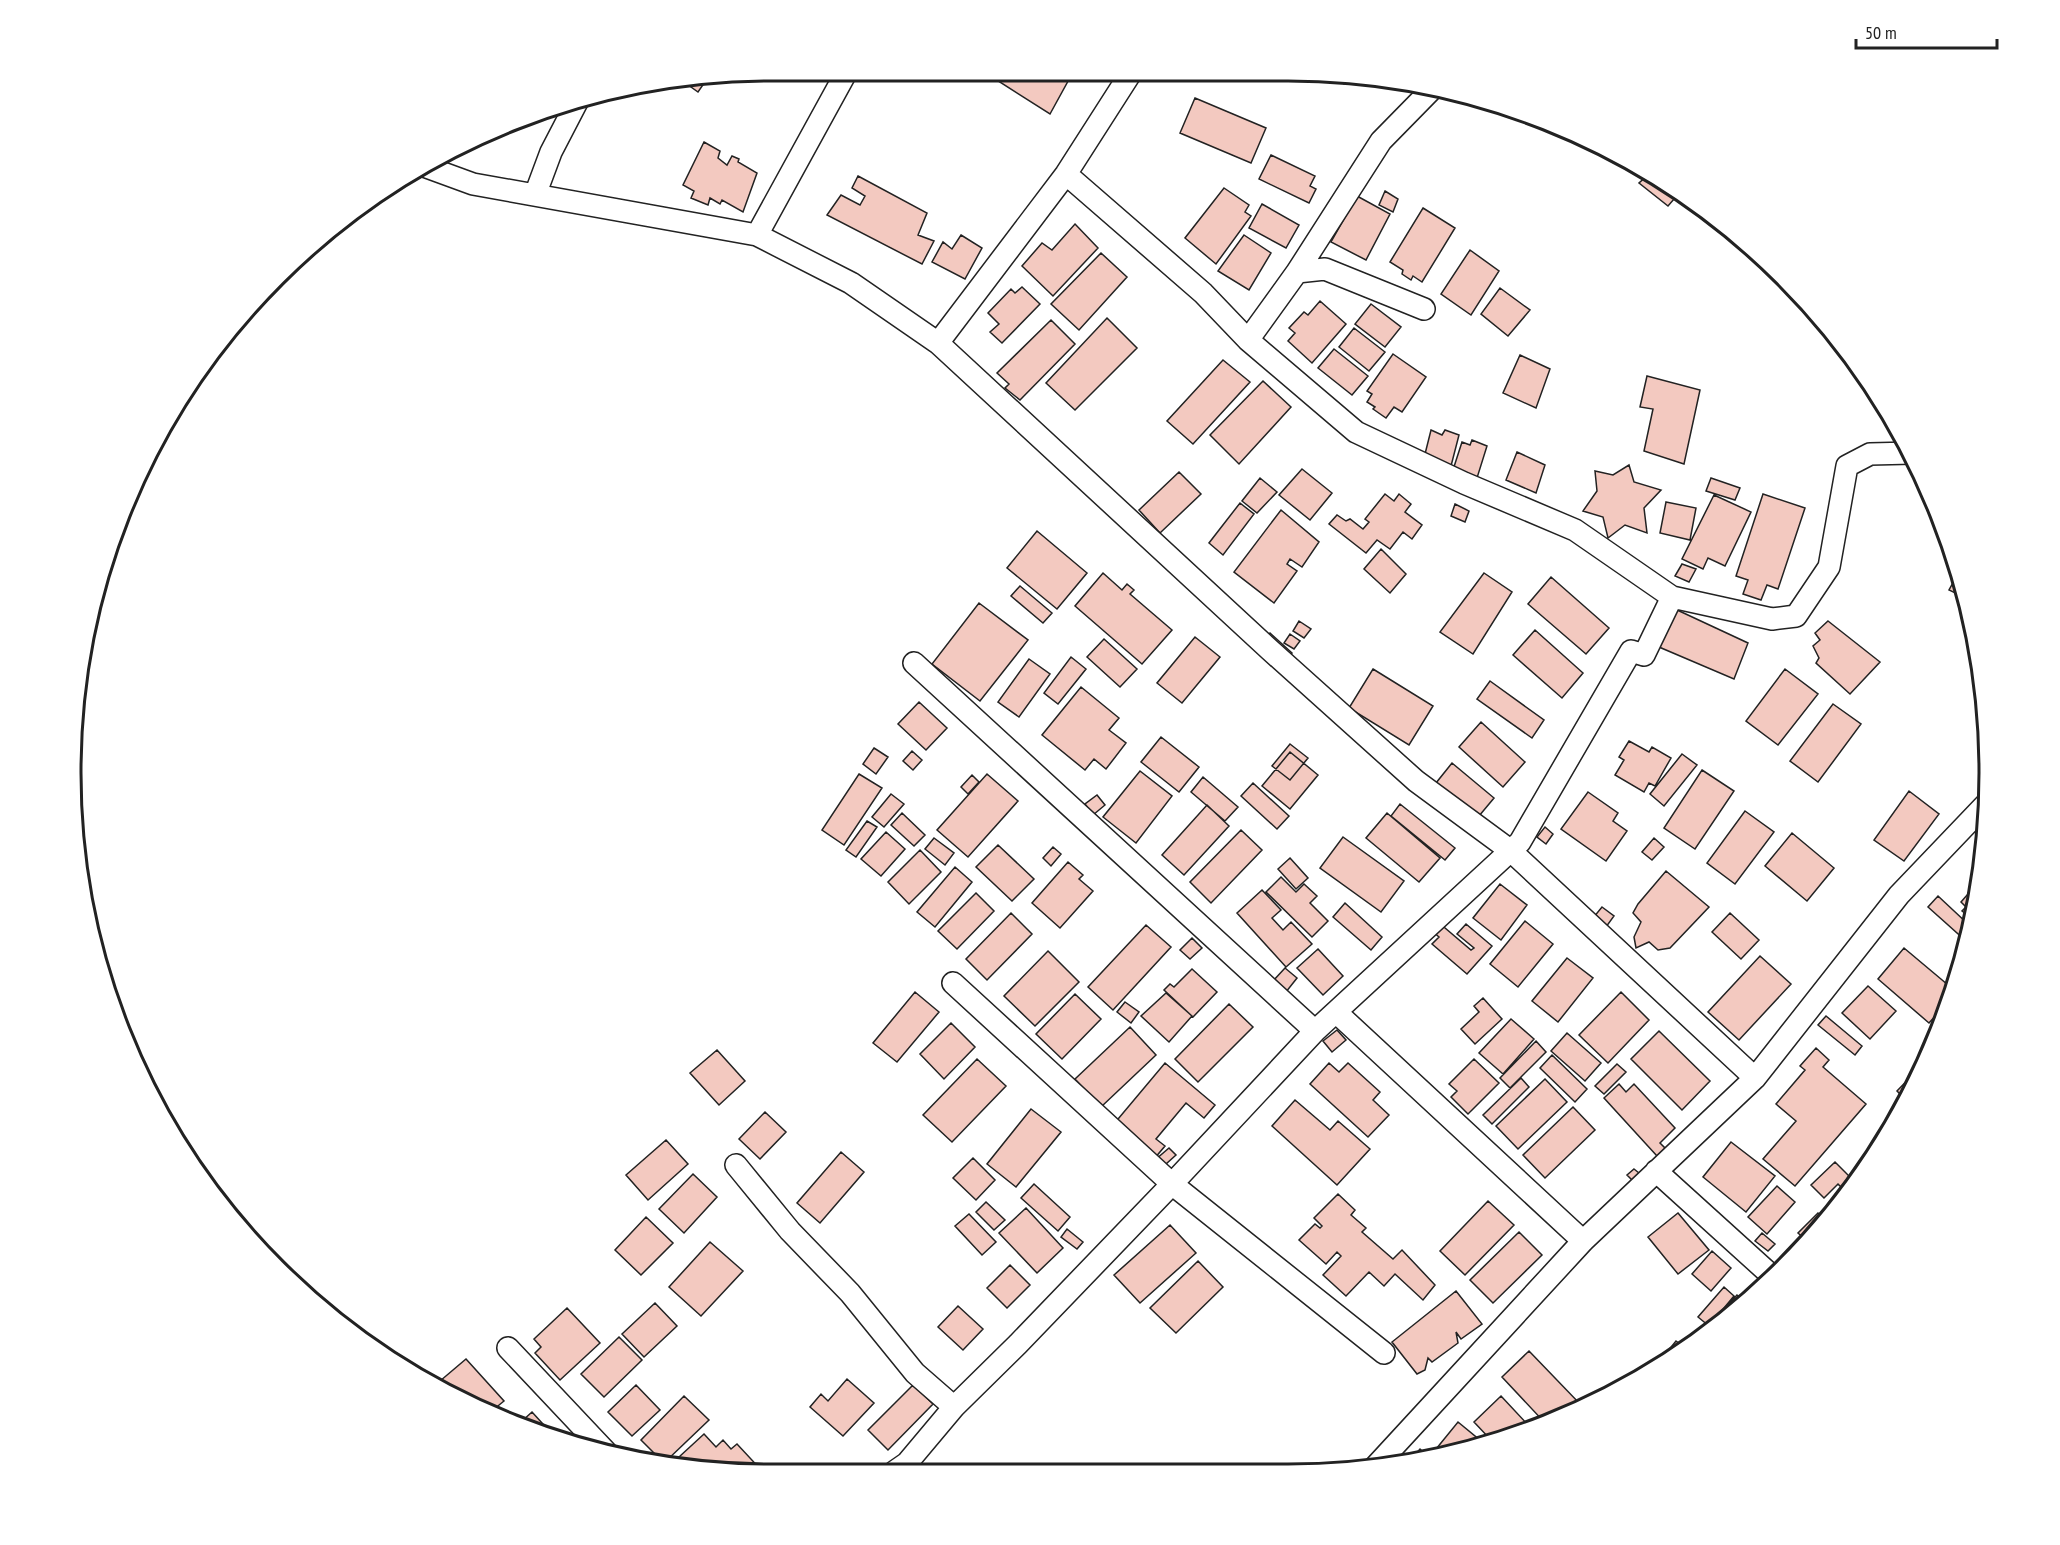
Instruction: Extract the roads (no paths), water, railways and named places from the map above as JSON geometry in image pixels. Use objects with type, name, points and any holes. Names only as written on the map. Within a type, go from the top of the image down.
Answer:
[{"type":"street","points":[[757,235],[842,81]]},
{"type":"street","points":[[938,343],[1066,174],[1126,81]]},
{"type":"street","points":[[1248,340],[1297,272],[1381,141],[1426,95]]},
{"type":"street","points":[[535,195],[551,152],[572,111]]},
{"type":"street","points":[[434,170],[473,184],[757,235],[851,283],[938,343],[1252,634],[1416,781],[1511,851],[1755,1078]]},
{"type":"street","points":[[1066,174],[1203,293],[1248,340],[1356,432],[1464,483],[1575,530],[1672,597],[1772,620],[1796,616],[1829,567],[1847,466],[1870,454],[1900,453]]},
{"type":"street","points":[[1297,272],[1325,269],[1424,309]]},
{"type":"street","points":[[904,1464],[954,1407],[1172,1184],[1315,1031],[1520,842],[1631,651],[1644,655],[1672,597]]},
{"type":"street","points":[[914,663],[1315,1031]]},
{"type":"street","points":[[1384,1457],[1583,1241],[1755,1078],[1899,895],[1978,812]]},
{"type":"street","points":[[953,983],[1172,1184],[1384,1353]]},
{"type":"street","points":[[1336,1012],[1583,1241]]},
{"type":"street","points":[[739,1168],[954,1407]]},
{"type":"street","points":[[1656,1171],[1766,1270]]},
{"type":"street","points":[[508,1348],[595,1440]]}]
